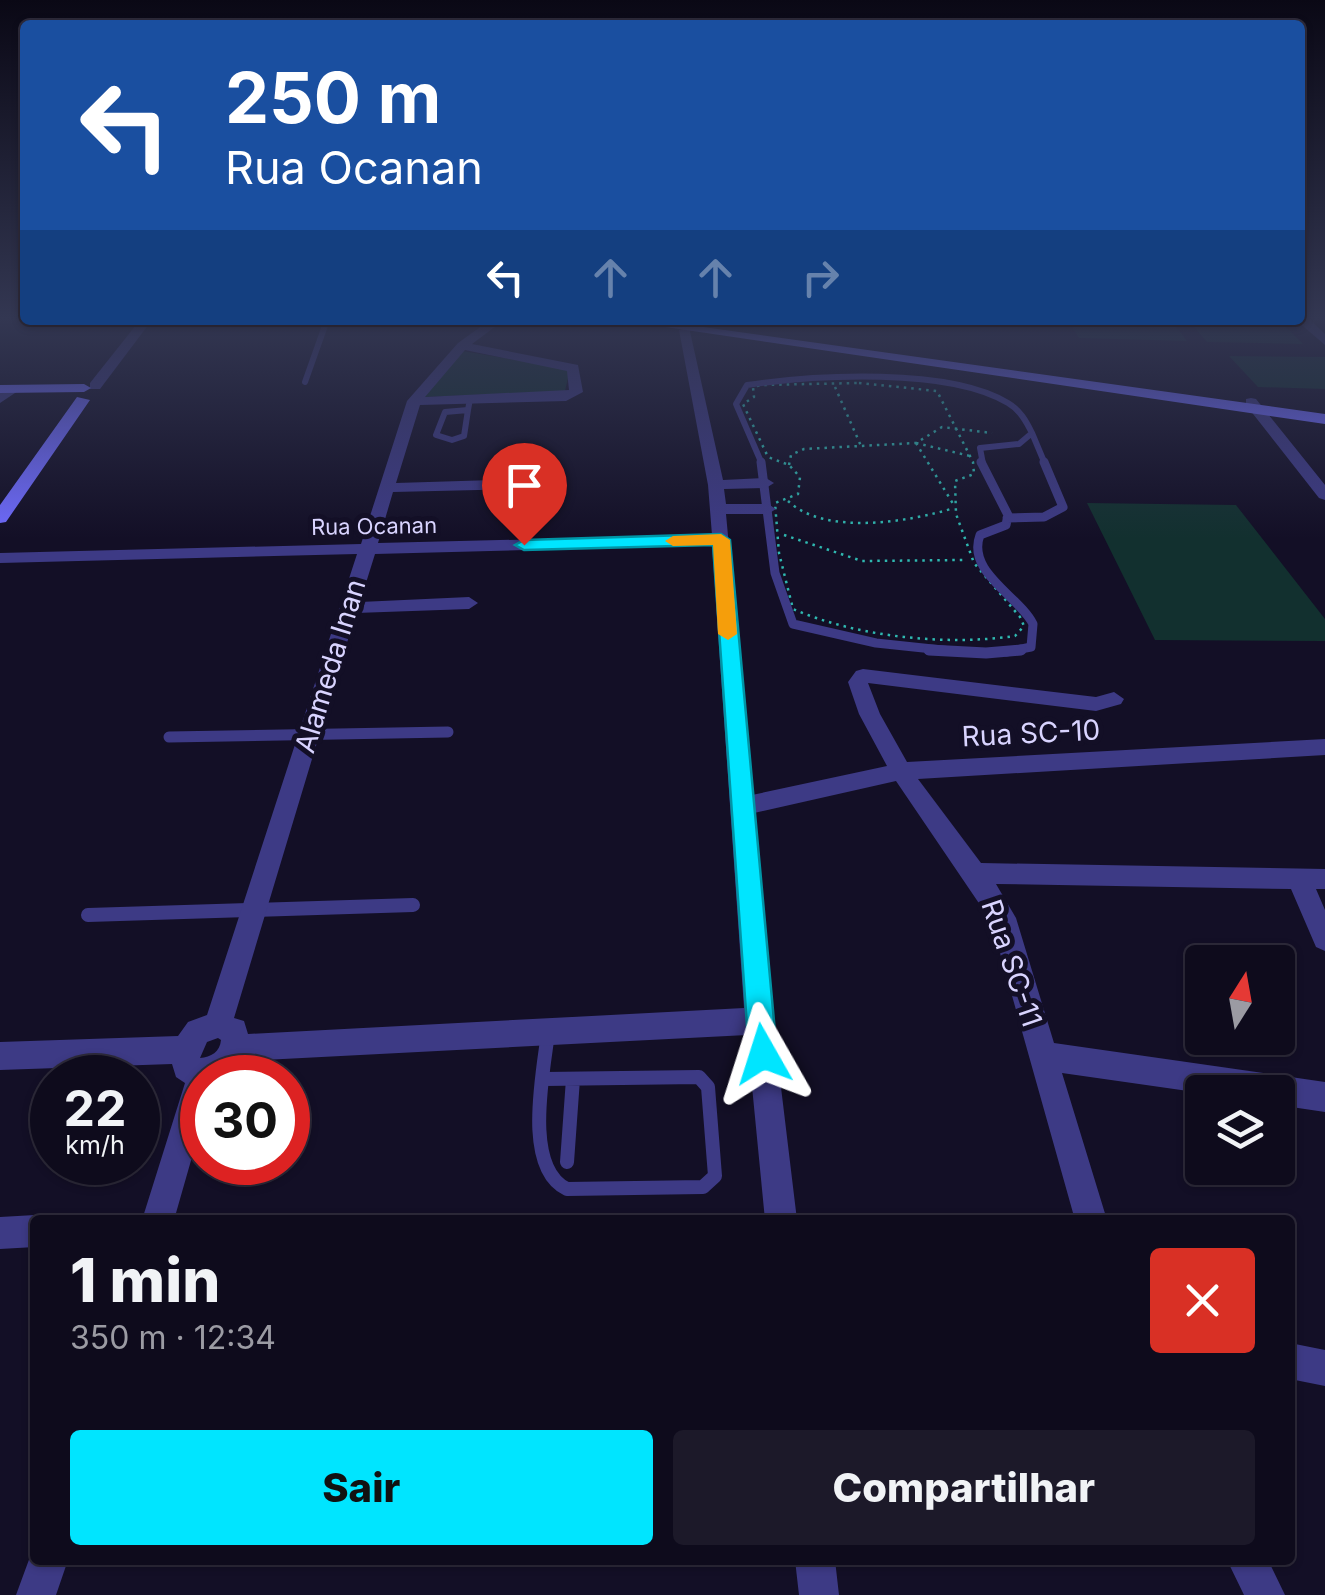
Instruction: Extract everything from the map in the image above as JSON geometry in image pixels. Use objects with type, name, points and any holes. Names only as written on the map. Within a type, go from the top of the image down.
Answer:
[{"type":"main road","points":[[1151,390],[1325,416]]},
{"type":"main road","points":[[3,395],[83,393]]},
{"type":"main road","points":[[0,518],[83,393]]},
{"type":"street","name":"Alameda Inan","points":[[227,1036],[256,910],[308,736],[414,401],[423,390]]},
{"type":"street","points":[[414,401],[470,404],[566,396],[576,390]]},
{"type":"street","points":[[696,390],[716,484],[759,1021],[779,1215]]},
{"type":"street","points":[[1253,405],[1325,495]]},
{"type":"street","points":[[386,488],[556,483]]},
{"type":"street","points":[[716,484],[766,484]]},
{"type":"street","points":[[718,509],[768,510]]},
{"type":"street","name":"Rua Ocanan","points":[[0,556],[721,540]]},
{"type":"street","points":[[347,608],[470,603]]},
{"type":"street","name":"Rua SC-11","points":[[1090,1215],[1002,918],[979,874],[904,772],[860,688],[860,677],[1096,704],[1114,699]]},
{"type":"street","name":"Rua SC-10","points":[[743,806],[904,772],[1325,747]]},
{"type":"street","points":[[979,874],[1325,879]]},
{"type":"street","points":[[1299,879],[1325,939]]},
{"type":"street","points":[[195,1055],[198,1032],[227,1036],[759,1021]]},
{"type":"street","points":[[224,1055],[227,1036]]},
{"type":"street","points":[[0,1056],[180,1062]]},
{"type":"street","points":[[1044,1056],[1325,1096]]},
{"type":"street","points":[[159,1215],[180,1123]]},
{"type":"street","points":[[0,1234],[30,1231]]},
{"type":"street","points":[[1295,1362],[1325,1368]]},
{"type":"street","points":[[36,1595],[46,1565]]},
{"type":"street","points":[[816,1565],[819,1595]]},
{"type":"street","points":[[1250,1565],[1265,1595]]},
{"type":"lane","points":[[743,390],[736,404],[757,448],[766,484],[775,573],[793,624],[843,640],[1020,652],[1032,647],[1034,629],[1013,595],[986,572],[977,543],[980,535],[1006,525],[1007,518],[980,457],[980,448],[1019,444],[1032,433]]},
{"type":"lane","points":[[962,390],[1006,400],[1023,415],[1063,507],[1044,516],[1007,518]]},
{"type":"lane","points":[[470,404],[460,439],[436,435],[446,412],[470,404]]},
{"type":"lane","points":[[168,737],[448,732]]},
{"type":"lane","points":[[88,915],[412,905]]},
{"type":"lane","points":[[545,1079],[699,1077],[708,1087],[715,1176],[703,1187],[567,1189],[550,1181],[541,1164],[545,1079],[548,1029]]},
{"type":"lane","points":[[567,1162],[573,1079]]},
{"type":"path","points":[[753,390],[754,398],[744,402],[768,458],[789,465],[800,477],[798,494],[788,502],[774,503],[788,598],[803,615],[824,622],[917,634],[987,639],[1016,636],[1024,626],[1017,607],[983,576],[972,558],[952,493],[955,481],[974,474],[969,454],[937,391],[952,392]]},
{"type":"path","points":[[837,390],[861,446]]},
{"type":"path","points":[[916,443],[924,433],[952,424],[999,434]]},
{"type":"path","points":[[789,465],[791,455],[804,448],[916,443],[969,454]]},
{"type":"path","points":[[916,443],[962,523]]},
{"type":"path","points":[[969,454],[973,447]]},
{"type":"path","points":[[788,502],[793,509],[844,520],[917,518],[955,507]]},
{"type":"path","points":[[776,530],[804,544],[862,560],[972,558]]},
{"type":"green space","points":[[429,390],[565,390],[565,391],[423,397]]},
{"type":"green space","points":[[1087,503],[1236,505],[1325,619],[1325,641],[1155,640]]},
{"type":"slow traffic","points":[[673,541],[721,540],[728,634]]},
{"type":"route","points":[[524,545],[721,540],[763,1054]]}]
